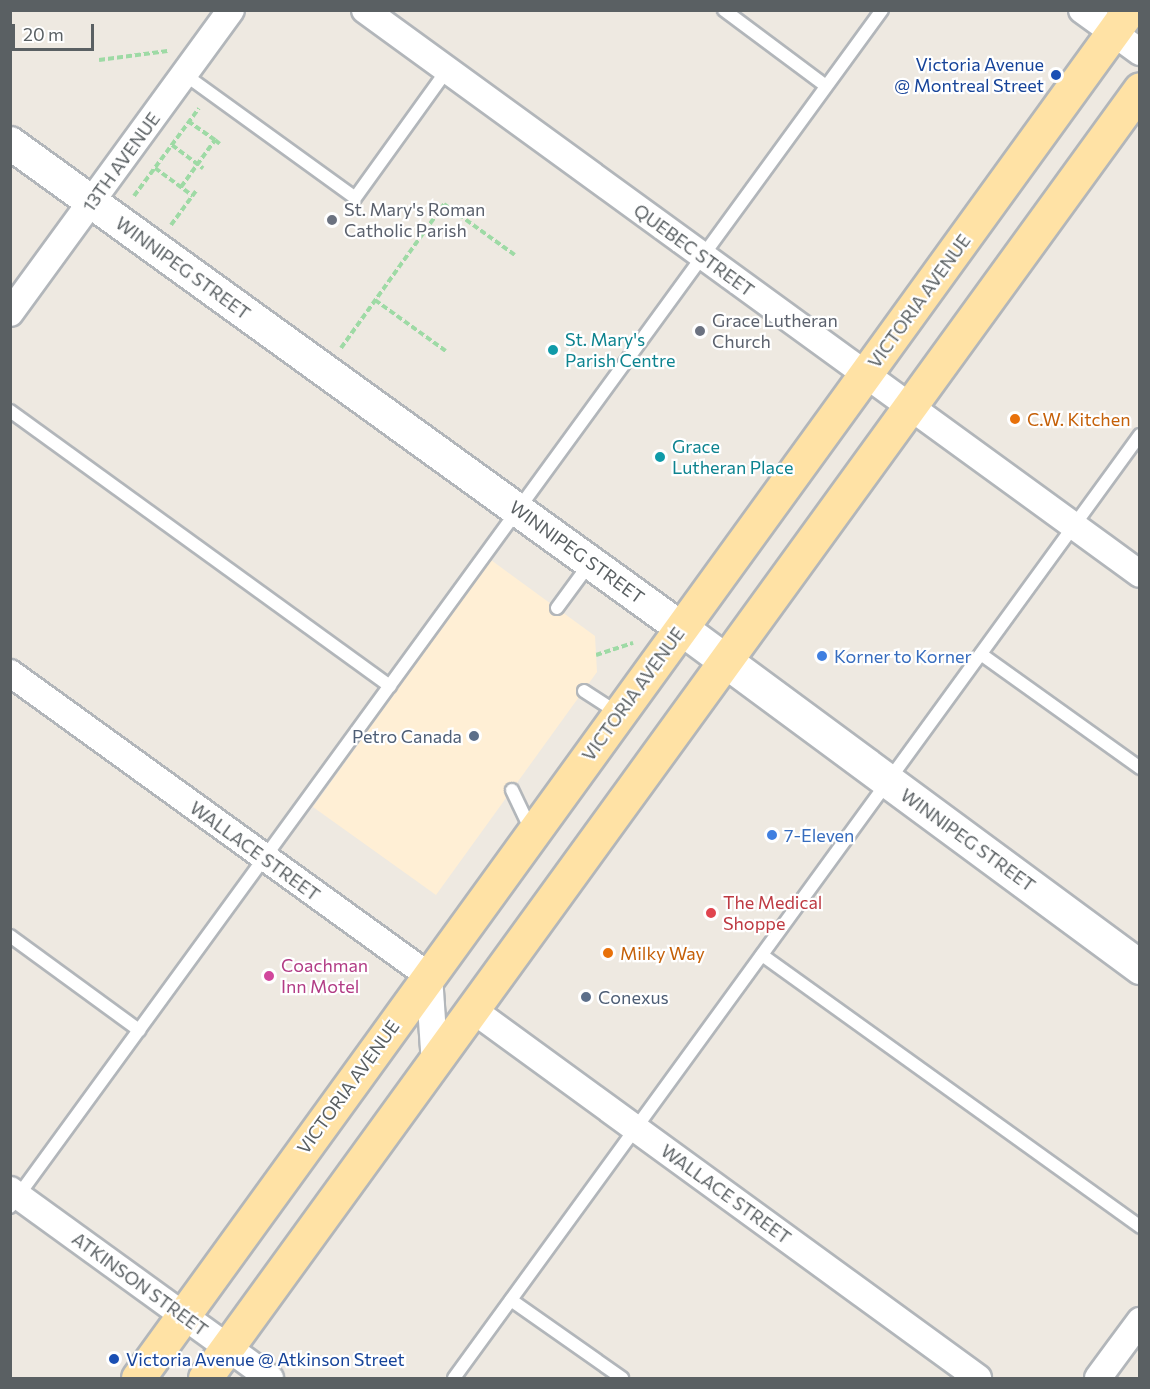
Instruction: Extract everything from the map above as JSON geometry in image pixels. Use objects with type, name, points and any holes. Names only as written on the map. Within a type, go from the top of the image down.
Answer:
[{"type":"main road","name":"VICTORIA AVENUE","points":[[138,1378],[1121,22]]},
{"type":"main road","points":[[205,1378],[435,1064],[1140,89]]},
{"type":"main road","name":"WINNIPEG STREET","points":[[681,628],[1140,967]]},
{"type":"street","name":"13TH AVENUE","points":[[10,313],[231,10]]},
{"type":"street","name":"QUEBEC STREET","points":[[364,10],[1140,574]]},
{"type":"street","points":[[1082,10],[1121,22],[1140,52]]},
{"type":"street","name":"WINNIPEG STREET","points":[[10,143],[681,628]]},
{"type":"street","name":"WALLACE STREET","points":[[10,673],[429,976]]},
{"type":"street","points":[[429,976],[435,1064]]},
{"type":"street","name":"WALLACE STREET","points":[[473,1010],[978,1378]]},
{"type":"street","name":"ATKINSON STREET","points":[[13,1197],[184,1315],[270,1378]]},
{"type":"street","points":[[1098,1378],[1140,1321]]},
{"type":"lane","points":[[724,10],[826,86]]},
{"type":"lane","points":[[13,1197],[139,1030],[882,10]]},
{"type":"lane","points":[[184,74],[355,198],[447,70]]},
{"type":"lane","points":[[10,411],[390,686]]},
{"type":"lane","points":[[454,1378],[1140,435]]},
{"type":"lane","points":[[557,608],[591,562]]},
{"type":"lane","points":[[981,654],[1140,768]]},
{"type":"lane","points":[[584,690],[619,714]]},
{"type":"lane","points":[[512,790],[532,833]]},
{"type":"lane","points":[[10,936],[139,1030]]},
{"type":"lane","points":[[762,955],[1140,1227]]},
{"type":"lane","points":[[511,1300],[622,1378]]},
{"type":"path","points":[[99,60],[204,46]]},
{"type":"path","points":[[117,220],[210,93]]},
{"type":"path","points":[[189,122],[220,144]]},
{"type":"path","points":[[146,127],[203,168]]},
{"type":"path","points":[[181,187],[214,140]]},
{"type":"path","points":[[155,168],[193,196]]},
{"type":"path","points":[[155,248],[196,191]]},
{"type":"path","points":[[324,370],[444,204],[515,255]]},
{"type":"path","points":[[375,300],[446,351]]},
{"type":"shaded area","points":[[491,560],[595,636],[597,672],[436,895],[313,807]]},
{"type":"place","name":"Victoria Avenue @ Montreal Street","points":[[1056,75]]},
{"type":"place","name":"St. Mary's Roman Catholic Parish","points":[[332,220]]},
{"type":"place","name":"Grace Lutheran Church","points":[[700,331]]},
{"type":"place","name":"St. Mary's Parish Centre","points":[[553,350]]},
{"type":"place","name":"C.W. Kitchen","points":[[1015,419]]},
{"type":"place","name":"Grace Lutheran Place","points":[[660,457]]},
{"type":"place","name":"Korner to Korner","points":[[822,656]]},
{"type":"place","name":"Petro Canada","points":[[474,736]]},
{"type":"place","name":"7-Eleven","points":[[772,835]]},
{"type":"place","name":"The Medical Shoppe","points":[[711,913]]},
{"type":"place","name":"Milky Way","points":[[608,953]]},
{"type":"place","name":"Coachman Inn Motel","points":[[269,976]]},
{"type":"place","name":"Conexus","points":[[586,997]]},
{"type":"place","name":"Victoria Avenue @ Atkinson Street","points":[[114,1359]]}]
